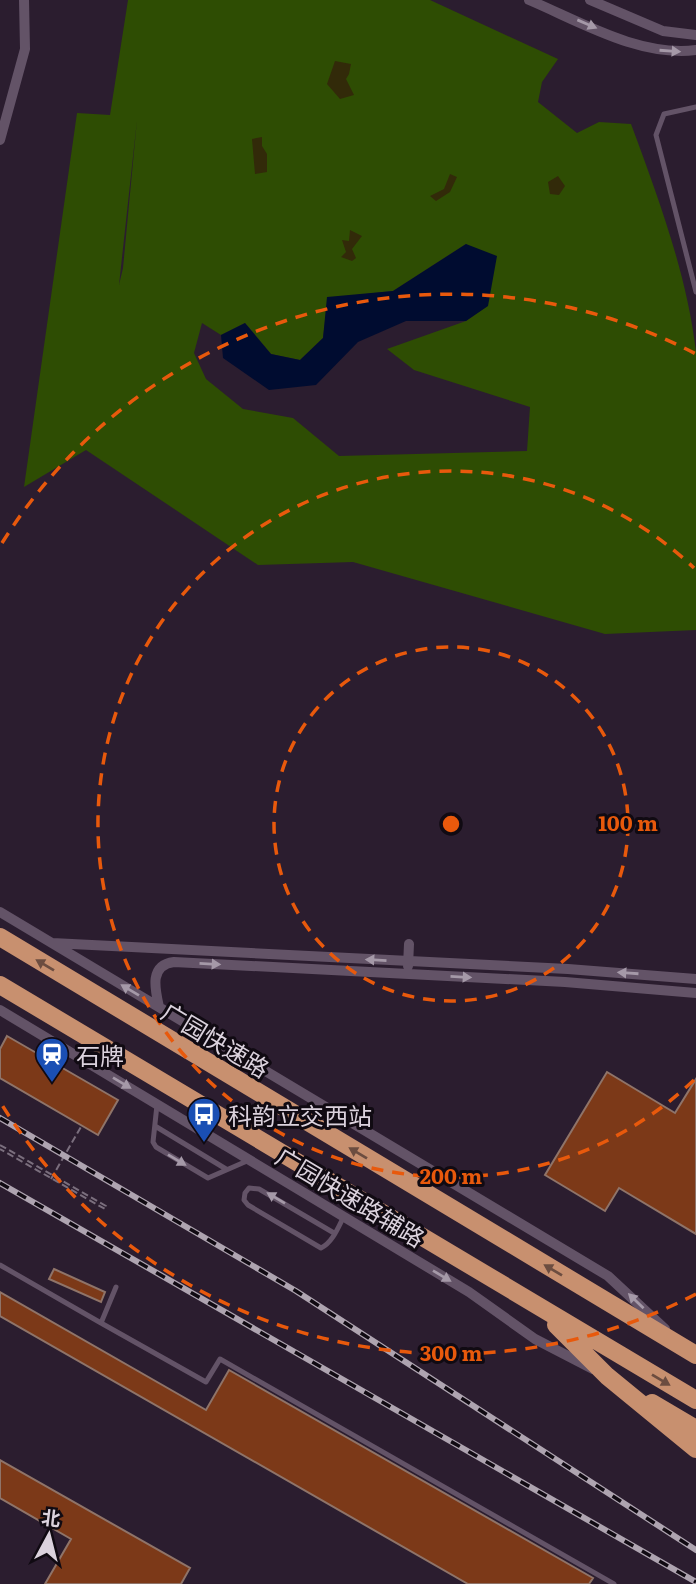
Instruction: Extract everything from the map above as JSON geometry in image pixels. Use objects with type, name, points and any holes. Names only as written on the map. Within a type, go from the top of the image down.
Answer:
[{"type":"highway","name":"广园快速路","points":[[0,937],[690,1352]]},
{"type":"highway","points":[[0,985],[696,1400]]},
{"type":"highway","points":[[539,1308],[607,1376],[696,1449]]},
{"type":"highway","points":[[607,1376],[696,1429]]},
{"type":"street","points":[[0,140],[25,49],[24,0]]},
{"type":"street","points":[[529,0],[644,48],[680,52],[696,50]]},
{"type":"street","points":[[590,0],[663,31],[696,35]]},
{"type":"street","points":[[0,912],[608,1276],[690,1352]]},
{"type":"street","points":[[51,943],[696,979]]},
{"type":"street","points":[[407,974],[409,944]]},
{"type":"street","points":[[159,1007],[156,976],[161,967],[169,963],[577,983],[696,993]]},
{"type":"street","name":"广园快速路辅路","points":[[0,1010],[483,1301],[535,1339],[607,1376]]},
{"type":"lane","points":[[696,107],[664,114],[656,135],[696,292]]},
{"type":"lane","points":[[157,1104],[154,1145],[185,1164],[208,1178],[249,1160]]},
{"type":"lane","points":[[155,1126],[226,1169]]},
{"type":"lane","points":[[334,1233],[259,1189],[249,1188],[244,1193],[248,1206],[317,1246],[324,1247],[334,1233],[344,1217]]},
{"type":"lane","points":[[0,1265],[206,1382],[220,1359],[614,1584]]},
{"type":"lane","points":[[101,1322],[116,1287]]},
{"type":"path","points":[[51,1179],[82,1125]]},
{"type":"path","points":[[0,1147],[106,1206],[105,1209],[51,1179],[0,1147]]},
{"type":"green space","points":[[128,0],[430,0],[558,59],[542,82],[538,102],[577,133],[599,122],[631,124],[679,265],[696,352],[696,630],[605,634],[353,562],[258,565],[86,450],[24,487],[77,113],[110,115]],"holes":[[[137,120],[123,268],[119,285]],[[466,244],[487,306],[466,321],[387,349],[414,370],[530,407],[527,451],[339,456],[293,418],[243,409],[206,379],[194,353],[202,323],[221,335],[245,323],[271,354],[300,360],[323,338],[328,298],[393,291]]]},
{"type":"sand","points":[[335,61],[351,64],[346,79],[354,95],[340,99],[327,84]]},
{"type":"sand","points":[[262,137],[262,146],[267,154],[267,172],[255,174],[252,139]]},
{"type":"sand","points":[[450,174],[457,177],[450,192],[436,201],[430,196],[444,189]]},
{"type":"sand","points":[[558,176],[565,186],[559,195],[550,194],[548,182]]},
{"type":"sand","points":[[350,230],[362,236],[352,249],[356,258],[352,261],[341,257],[346,252],[342,240],[349,241]]},
{"type":"water","points":[[466,244],[497,256],[488,306],[466,321],[406,321],[358,342],[316,385],[269,390],[223,358],[221,335],[245,323],[271,354],[300,360],[323,338],[327,297],[393,291]]},
{"type":"building","points":[[7,1036],[118,1100],[98,1135],[0,1078],[0,1049]]},
{"type":"building","points":[[607,1072],[675,1113],[696,1079],[696,1234],[619,1188],[605,1211],[545,1175]]},
{"type":"building","points":[[54,1269],[105,1292],[101,1302],[49,1279]]},
{"type":"building","points":[[0,1292],[206,1410],[229,1370],[593,1578],[589,1584],[468,1584],[0,1316]]},
{"type":"building","points":[[0,1460],[190,1568],[181,1584],[45,1584],[71,1539],[0,1498]]},
{"type":"railway","points":[[0,1118],[296,1291],[696,1550]]},
{"type":"railway","points":[[0,1183],[696,1582]]},
{"type":"place","name":"石牌","points":[[52,1084]]},
{"type":"place","name":"科韵立交西站","points":[[204,1144]]}]
